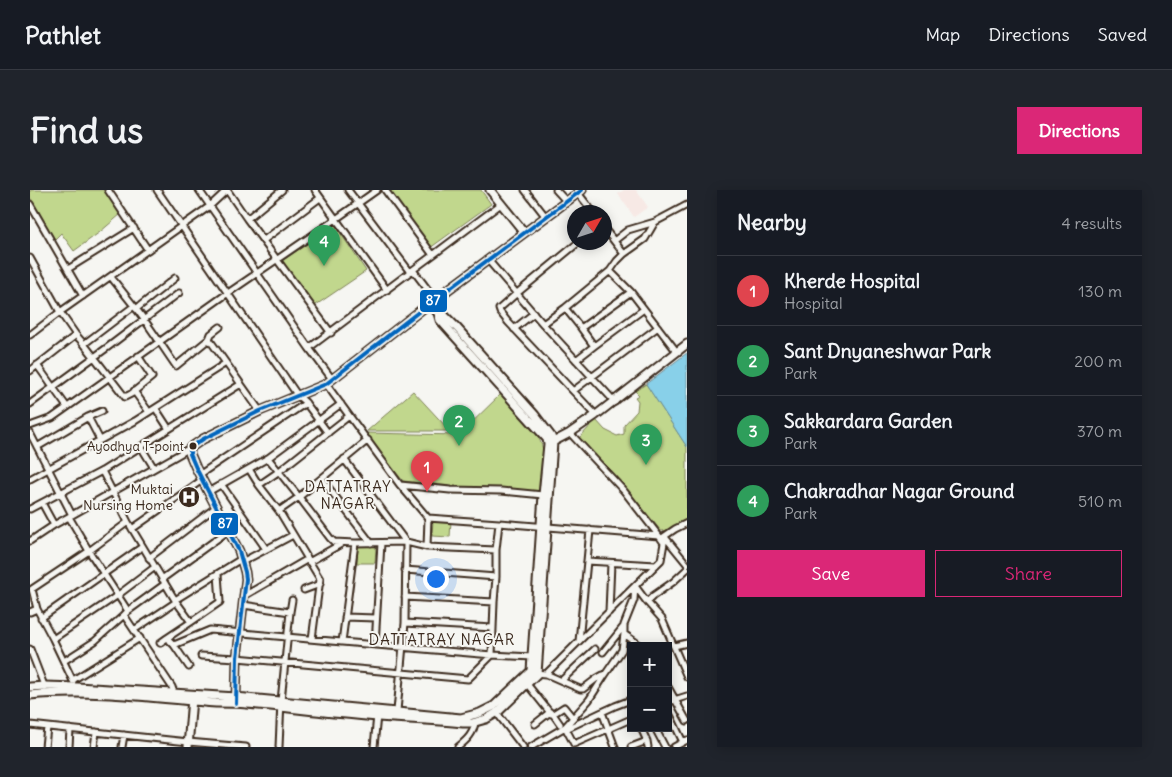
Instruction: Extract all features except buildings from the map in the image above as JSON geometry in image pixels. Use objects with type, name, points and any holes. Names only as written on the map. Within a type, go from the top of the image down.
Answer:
[{"type":"main road","points":[[490,190],[524,232]]},
{"type":"main road","points":[[236,700],[237,658],[246,579],[242,561],[201,478],[190,454],[190,448],[203,439],[260,411],[329,382],[524,232],[580,192]]},
{"type":"main road","points":[[433,301],[440,320],[500,382],[551,443]]},
{"type":"main road","points":[[551,443],[570,433],[615,402],[687,344]]},
{"type":"main road","points":[[545,527],[544,495],[551,443]]},
{"type":"main road","points":[[377,713],[397,711],[461,718],[496,709],[527,684],[534,672],[548,502],[548,473]]},
{"type":"main road","points":[[30,687],[45,690],[236,700],[462,723],[486,719],[534,672]]},
{"type":"main road","points":[[30,695],[74,684],[174,693],[192,698]]},
{"type":"main road","points":[[188,745],[192,698]]},
{"type":"street","points":[[157,190],[298,396],[328,433]]},
{"type":"street","points":[[198,190],[309,348],[349,416],[400,485],[428,518],[427,547]]},
{"type":"street","points":[[30,335],[210,206],[227,190],[331,333]]},
{"type":"street","points":[[248,219],[282,190]]},
{"type":"street","points":[[315,190],[387,290]]},
{"type":"street","points":[[348,190],[412,271],[433,301]]},
{"type":"street","points":[[30,426],[52,418],[256,273],[336,220],[377,190]]},
{"type":"street","points":[[386,190],[433,255]]},
{"type":"street","points":[[525,190],[546,217]]},
{"type":"street","points":[[556,190],[566,202]]},
{"type":"street","points":[[110,191],[148,250]]},
{"type":"street","points":[[580,192],[588,205]]},
{"type":"street","points":[[264,240],[320,198]]},
{"type":"street","points":[[30,204],[83,296]]},
{"type":"street","points":[[309,348],[501,204]]},
{"type":"street","points":[[614,242],[628,230],[655,222],[687,205]]},
{"type":"street","points":[[543,324],[610,271],[624,254],[646,239],[655,222]]},
{"type":"street","points":[[68,269],[134,228]]},
{"type":"street","points":[[612,239],[624,254]]},
{"type":"street","points":[[569,250],[499,309],[514,329],[596,415]]},
{"type":"street","points":[[30,258],[60,312],[125,397],[152,377],[138,356]]},
{"type":"street","points":[[488,260],[516,294],[615,402]]},
{"type":"street","points":[[610,271],[631,292],[677,352]]},
{"type":"street","points":[[111,277],[144,319],[176,366],[209,339],[211,334],[220,327]]},
{"type":"street","points":[[84,344],[175,278]]},
{"type":"street","points":[[581,328],[631,292]]},
{"type":"street","points":[[30,404],[179,293]]},
{"type":"street","points":[[565,308],[594,346]]},
{"type":"street","points":[[576,360],[644,309]]},
{"type":"street","points":[[514,329],[534,313]]},
{"type":"street","points":[[573,391],[658,327]]},
{"type":"street","points":[[30,371],[76,335]]},
{"type":"street","points":[[209,339],[260,411]]},
{"type":"street","points":[[30,479],[136,421],[226,363]]},
{"type":"street","points":[[37,365],[67,407]]},
{"type":"street","points":[[30,510],[102,471],[241,384]]},
{"type":"street","points":[[134,392],[149,412]]},
{"type":"street","points":[[132,529],[306,404]]},
{"type":"street","points":[[208,492],[268,458],[342,404]]},
{"type":"street","points":[[156,409],[169,429]]},
{"type":"street","points":[[37,447],[88,417],[102,411]]},
{"type":"street","points":[[259,485],[349,416]]},
{"type":"street","points":[[88,417],[100,440]]},
{"type":"street","points":[[30,433],[89,551],[118,596],[134,630],[172,687],[174,693]]},
{"type":"street","points":[[570,433],[624,491],[687,564]]},
{"type":"street","points":[[280,511],[368,440]]},
{"type":"street","points":[[141,447],[154,468]]},
{"type":"street","points":[[30,541],[54,525],[190,448]]},
{"type":"street","points":[[268,458],[334,542],[406,542],[427,547],[496,550]]},
{"type":"street","points":[[344,459],[406,542],[405,623],[397,711]]},
{"type":"street","points":[[249,468],[259,485],[280,511],[320,579],[312,639]]},
{"type":"street","points":[[102,471],[142,547],[191,622]]},
{"type":"street","points":[[322,479],[371,543]]},
{"type":"street","points":[[221,484],[266,549]]},
{"type":"street","points":[[400,485],[450,490],[501,491],[544,495]]},
{"type":"street","points":[[42,503],[54,525]]},
{"type":"street","points":[[149,558],[216,507]]},
{"type":"street","points":[[428,518],[662,537],[686,526]]},
{"type":"street","points":[[128,522],[89,551],[31,586],[37,609],[64,660],[74,684],[140,638]]},
{"type":"street","points":[[201,656],[468,679],[492,655],[496,550],[499,524]]},
{"type":"street","points":[[579,642],[590,530]]},
{"type":"street","points":[[64,660],[95,641],[126,613],[228,531]]},
{"type":"street","points":[[134,630],[218,574],[293,535]]},
{"type":"street","points":[[546,674],[661,560],[664,543],[662,537]]},
{"type":"street","points":[[244,596],[308,560],[343,543]]},
{"type":"street","points":[[342,642],[355,543]]},
{"type":"street","points":[[375,645],[381,543]]},
{"type":"street","points":[[41,618],[142,547]]},
{"type":"street","points":[[587,561],[656,565]]},
{"type":"street","points":[[609,612],[611,563]]},
{"type":"street","points":[[53,639],[118,596],[155,567]]},
{"type":"street","points":[[646,602],[687,569]]},
{"type":"street","points":[[405,570],[496,577]]},
{"type":"street","points":[[160,643],[220,602],[218,574]]},
{"type":"street","points":[[304,590],[320,584]]},
{"type":"street","points":[[635,586],[646,602],[662,619],[686,674]]},
{"type":"street","points":[[603,652],[624,626],[634,600],[635,586]]},
{"type":"street","points":[[405,598],[494,602]]},
{"type":"street","points":[[279,747],[281,704],[292,600]]},
{"type":"street","points":[[243,605],[290,612]]},
{"type":"street","points":[[30,612],[37,609]]},
{"type":"street","points":[[345,617],[376,618]]},
{"type":"street","points":[[405,623],[493,628]]},
{"type":"street","points":[[564,727],[590,700],[604,675],[622,650],[624,626]]},
{"type":"street","points":[[174,644],[210,630],[535,658]]},
{"type":"street","points":[[624,634],[635,642]]},
{"type":"street","points":[[167,638],[174,644],[178,653],[189,667]]},
{"type":"street","points":[[674,646],[687,643]]},
{"type":"street","points":[[30,649],[45,690]]},
{"type":"street","points":[[562,680],[595,650]]},
{"type":"street","points":[[30,668],[37,666]]},
{"type":"street","points":[[534,672],[546,674],[580,689],[583,689],[604,675]]},
{"type":"street","points":[[527,684],[564,727],[574,745],[627,721]]},
{"type":"street","points":[[672,694],[687,721]]},
{"type":"street","points":[[672,701],[687,696]]},
{"type":"street","points":[[531,747],[564,727],[627,701]]},
{"type":"street","points":[[535,724],[566,705],[573,718]]},
{"type":"street","points":[[496,709],[500,718],[523,747]]},
{"type":"street","points":[[602,712],[615,747]]},
{"type":"street","points":[[374,747],[377,713]]},
{"type":"street","points":[[672,718],[685,741],[674,747]]},
{"type":"street","points":[[458,747],[471,734],[475,722]]},
{"type":"street","points":[[30,725],[124,735],[188,745],[246,747]]},
{"type":"street","points":[[45,747],[47,727]]},
{"type":"street","points":[[69,747],[70,729]]},
{"type":"street","points":[[94,747],[96,732]]},
{"type":"street","points":[[631,747],[647,744],[642,732]]},
{"type":"street","points":[[657,732],[664,747]]},
{"type":"street","points":[[122,747],[124,735]]},
{"type":"shaded area","points":[[624,190],[636,190],[648,207],[634,217],[618,194]]},
{"type":"green space","points":[[30,190],[105,190],[121,214],[74,251],[61,233],[54,240],[30,197]]},
{"type":"green space","points":[[387,190],[481,190],[491,204],[430,248]]},
{"type":"green space","points":[[335,225],[366,271],[313,307],[282,261]]},
{"type":"green space","points":[[646,384],[687,447],[687,520],[669,530],[661,531],[622,483],[578,439],[596,420],[605,430],[617,436],[624,434],[624,425],[637,411],[638,401],[635,397],[639,395],[635,391]]},
{"type":"green space","points":[[413,391],[450,431],[367,431]]},
{"type":"green space","points":[[502,393],[532,426],[543,450],[544,458],[540,489],[538,491],[403,481],[365,433],[459,435]]},
{"type":"green space","points":[[433,520],[451,521],[450,537],[432,536]]},
{"type":"green space","points":[[358,546],[376,546],[375,563],[357,563]]},
{"type":"water","points":[[687,353],[687,447],[646,384]]},
{"type":"transit line","name":"87","points":[[236,704],[237,658],[246,579],[245,572],[239,551],[196,468],[190,454],[190,448],[203,439],[260,411],[326,384],[430,303],[582,190]]},
{"type":"place","name":"Chakradhar Nagar Ground","points":[[324,266]]},
{"type":"place","name":"Ayodhya T-point","points":[[193,446]]},
{"type":"place","name":"Sant Dnyaneshwar Park","points":[[459,446]]},
{"type":"place","name":"Sakkardara Garden","points":[[646,465]]},
{"type":"place","name":"Kherde Hospital","points":[[427,492]]},
{"type":"place","name":"Muktai Nursing Home","points":[[189,497]]},
{"type":"district","name":"DATTATRAY NAGAR","points":[[348,496]]},
{"type":"district","name":"DATTATRAY NAGAR","points":[[442,640]]}]
